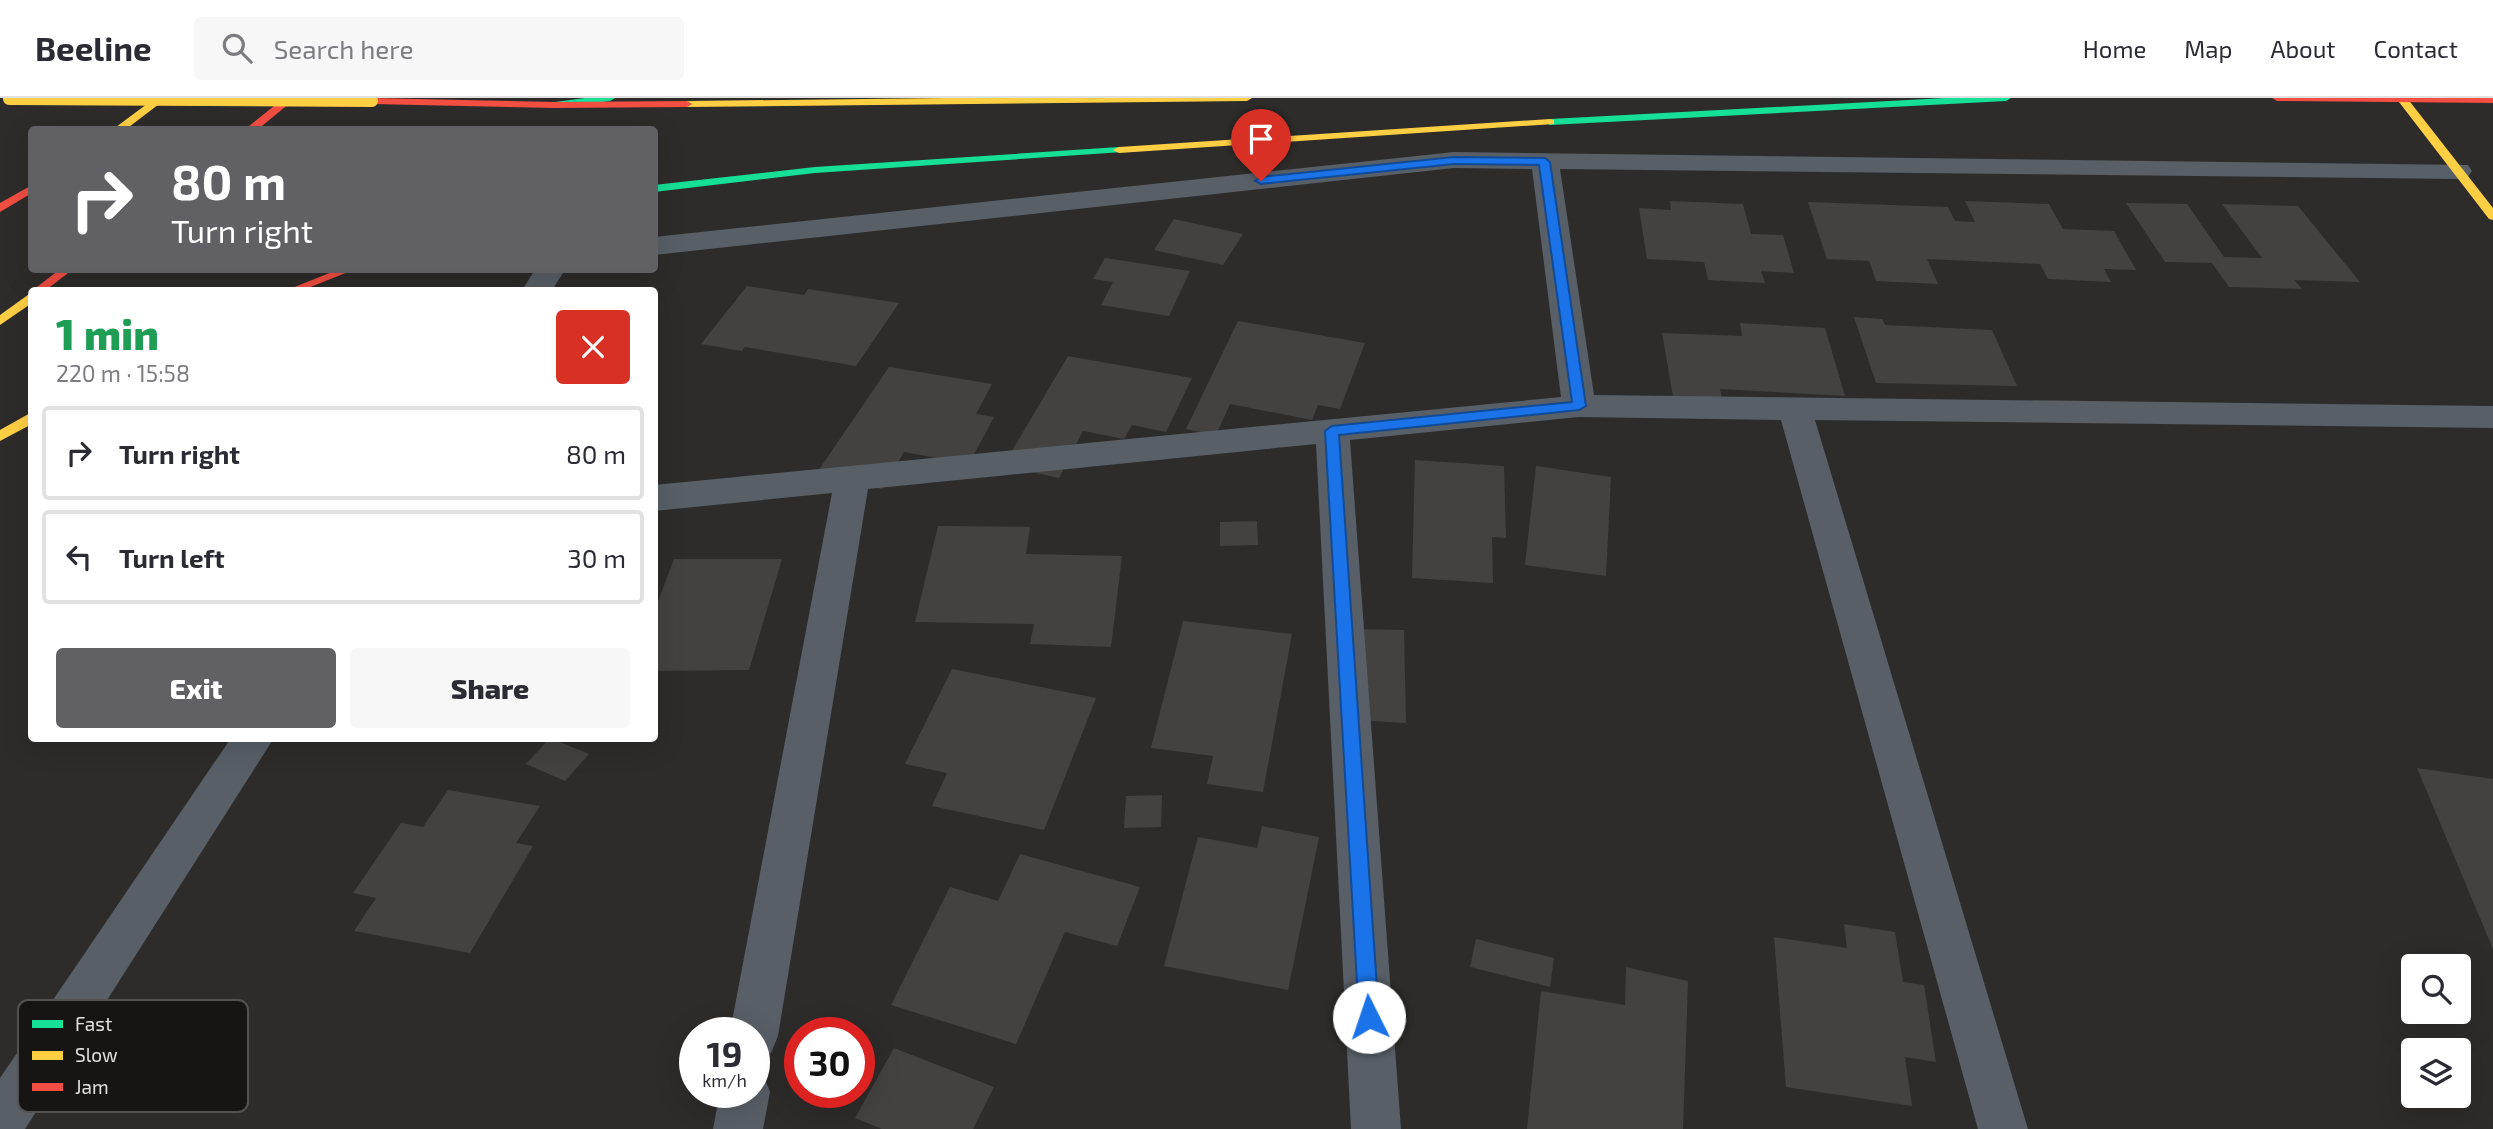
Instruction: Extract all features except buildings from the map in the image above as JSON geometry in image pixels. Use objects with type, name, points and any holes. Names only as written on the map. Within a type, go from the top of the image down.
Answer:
[{"type":"main road","points":[[0,98],[555,105],[1247,98]]},
{"type":"main road","points":[[123,126],[162,98]]},
{"type":"main road","points":[[254,126],[291,98]]},
{"type":"main road","points":[[555,105],[610,98]]},
{"type":"main road","points":[[658,188],[741,177],[898,164],[1470,126],[2006,98]]},
{"type":"main road","points":[[2277,98],[2493,100]]},
{"type":"main road","points":[[2403,100],[2493,216]]},
{"type":"main road","points":[[0,208],[28,190]]},
{"type":"main road","points":[[43,287],[62,273]]},
{"type":"main road","points":[[301,287],[339,273]]},
{"type":"main road","points":[[0,321],[28,299]]},
{"type":"main road","points":[[0,436],[28,419]]},
{"type":"street","points":[[658,246],[1454,160],[2458,171]]},
{"type":"street","points":[[1545,162],[1579,406]]},
{"type":"street","points":[[658,498],[1579,406],[2493,417]]},
{"type":"street","points":[[1795,408],[2003,1129]]},
{"type":"street","points":[[1332,431],[1376,1129]]},
{"type":"street","points":[[757,1017],[852,479]]},
{"type":"street","points":[[81,1000],[251,742]]},
{"type":"street","points":[[0,1122],[18,1095]]},
{"type":"street","points":[[738,1129],[741,1108]]},
{"type":"traffic: fast","points":[[555,105],[610,98]]},
{"type":"traffic: fast","points":[[1550,122],[2006,98]]},
{"type":"traffic: fast","points":[[658,189],[815,170],[1119,150]]},
{"type":"traffic: slow","points":[[123,126],[162,98]]},
{"type":"traffic: slow","points":[[687,104],[1247,98]]},
{"type":"traffic: slow","points":[[9,99],[372,101]]},
{"type":"traffic: slow","points":[[2403,100],[2493,216]]},
{"type":"traffic: slow","points":[[1119,150],[1550,122]]},
{"type":"traffic: slow","points":[[0,321],[28,299]]},
{"type":"traffic: slow","points":[[0,436],[28,419]]},
{"type":"traffic: jam","points":[[254,126],[291,98]]},
{"type":"traffic: jam","points":[[2277,98],[2493,100]]},
{"type":"traffic: jam","points":[[372,101],[555,105],[687,104]]},
{"type":"traffic: jam","points":[[0,208],[28,190]]},
{"type":"traffic: jam","points":[[43,287],[62,273]]},
{"type":"traffic: jam","points":[[301,287],[339,273]]},
{"type":"route","points":[[1261,181],[1454,160],[1545,162],[1579,406],[1332,431],[1369,1017]]}]
